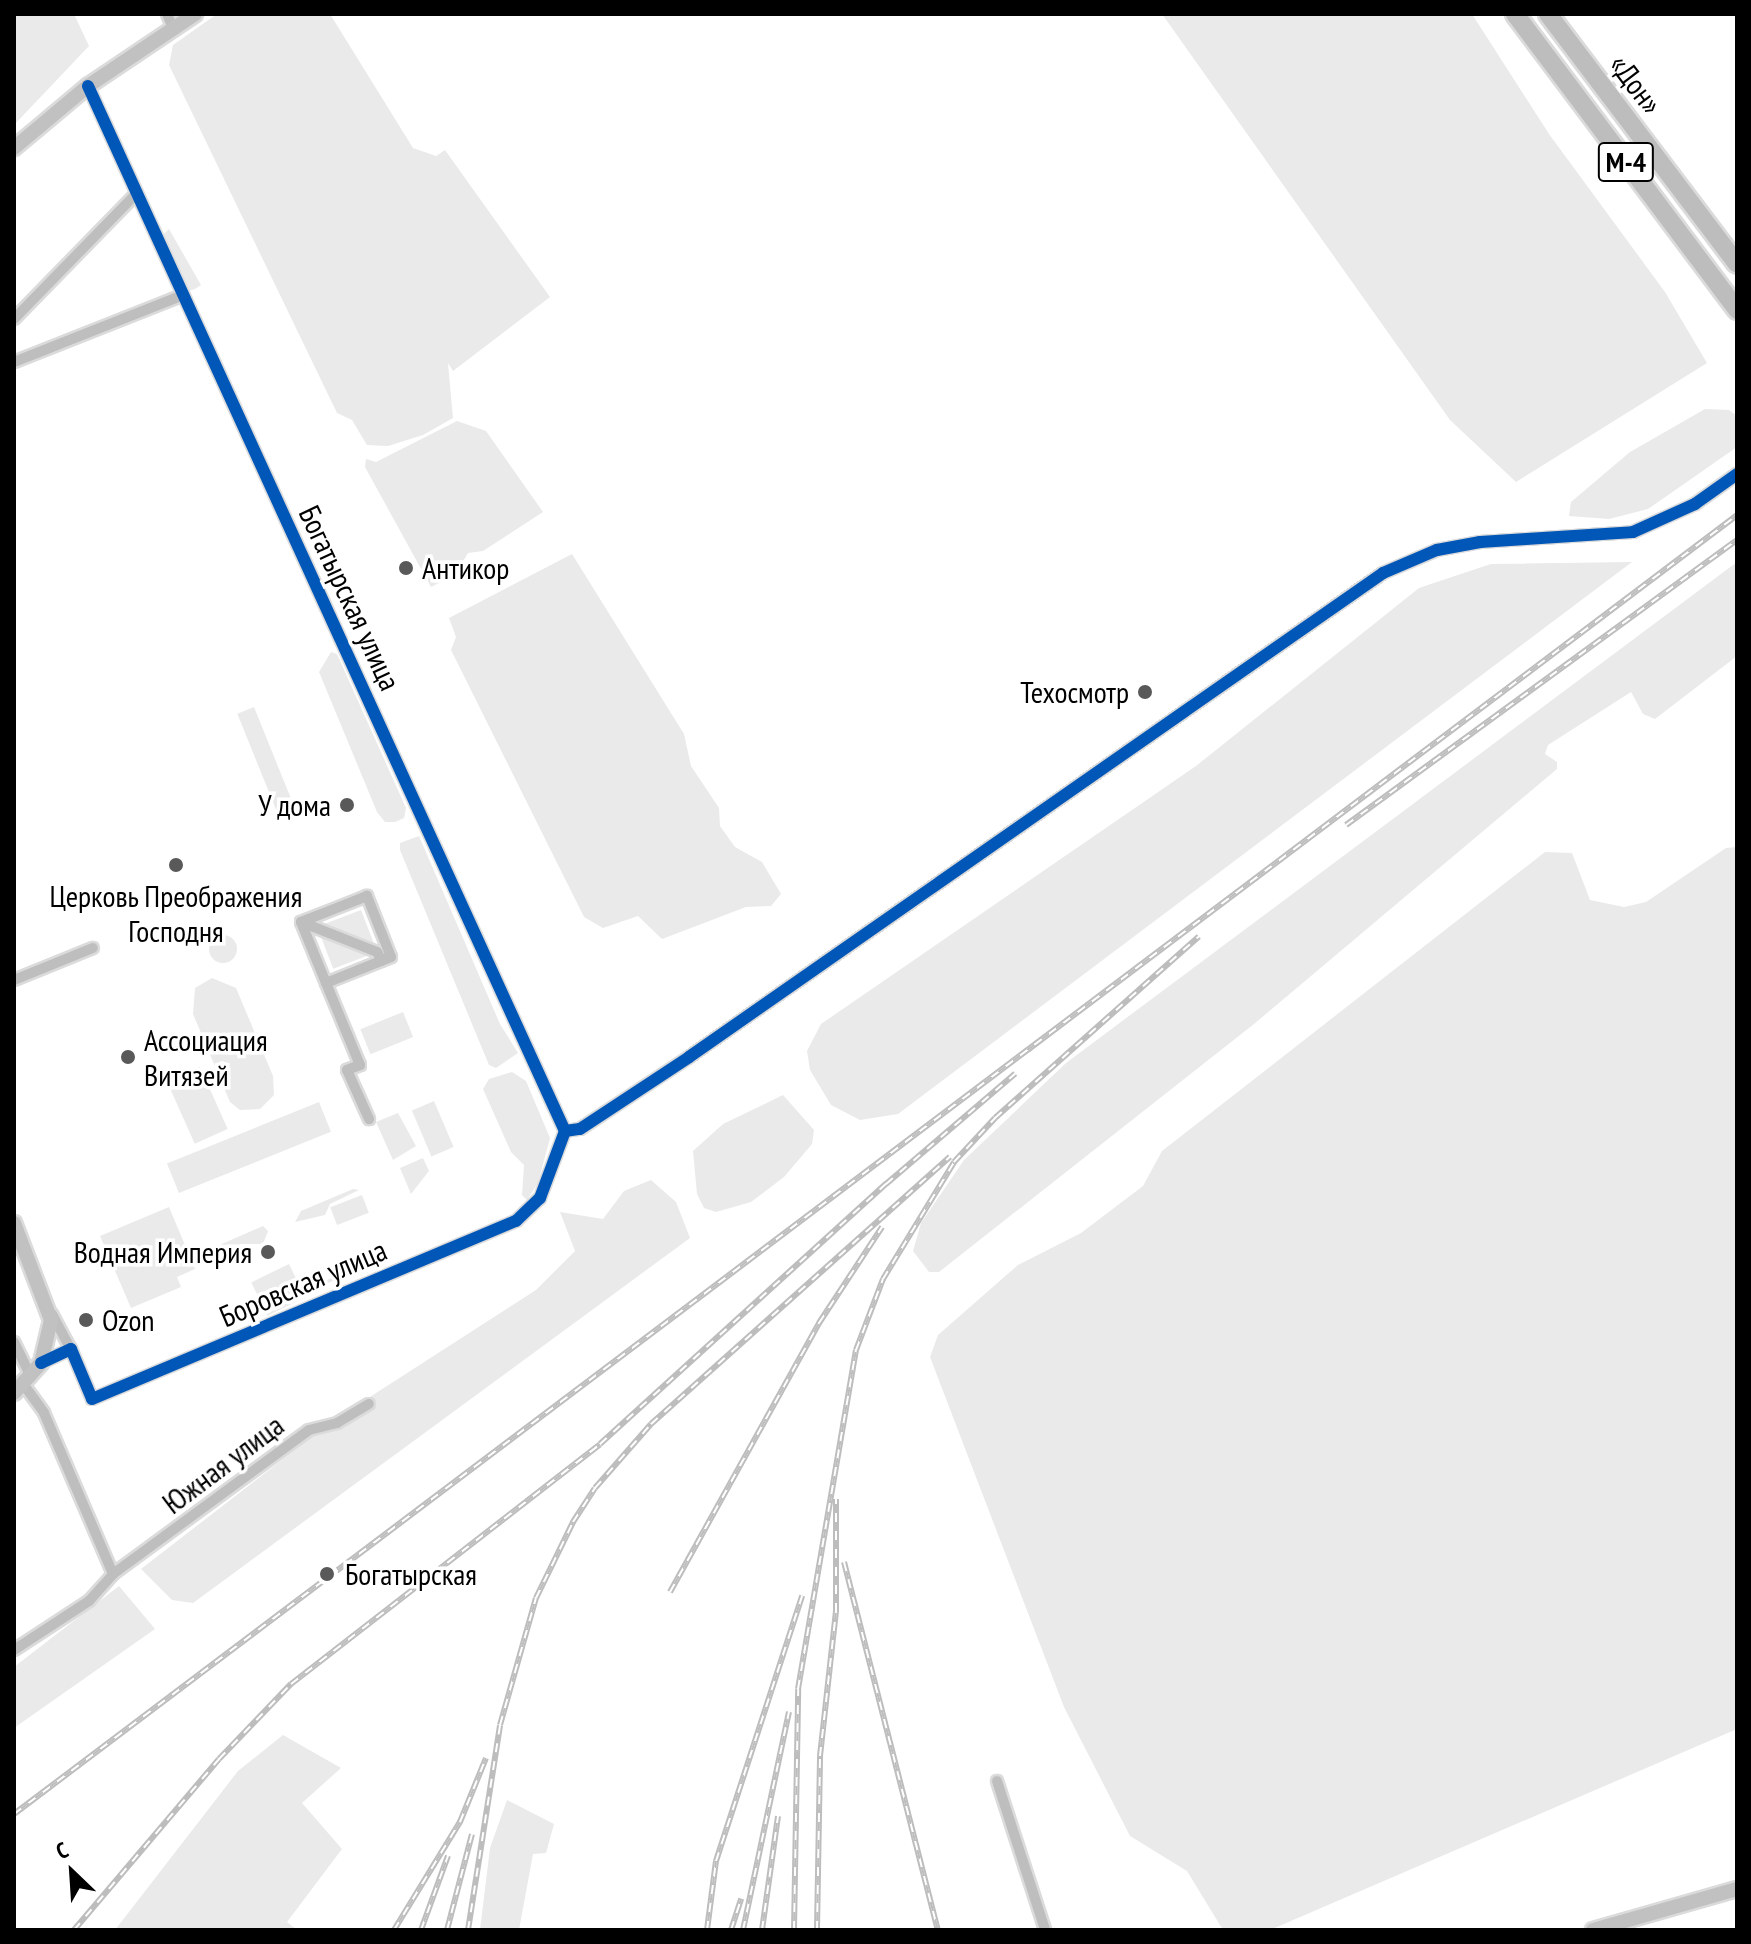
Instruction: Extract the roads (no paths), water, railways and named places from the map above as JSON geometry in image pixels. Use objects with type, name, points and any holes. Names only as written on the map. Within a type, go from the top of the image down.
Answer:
[{"type":"highway","name":"«Дон»","points":[[1515,14],[1737,310]]},
{"type":"highway","name":"«Дон»","points":[[1548,14],[1737,264]]},
{"type":"street","points":[[167,14],[173,28]]},
{"type":"street","points":[[14,148],[88,86],[195,14]]},
{"type":"street","name":"Богатырская улица","points":[[88,86],[565,1131]]},
{"type":"street","points":[[14,319],[137,193]]},
{"type":"street","points":[[14,362],[183,295]]},
{"type":"street","points":[[565,1131],[580,1129],[689,1057],[1395,566],[1437,550],[1480,542],[1633,532],[1695,504],[1737,474]]},
{"type":"street","points":[[301,922],[367,896],[391,957],[326,983]]},
{"type":"street","points":[[301,922],[377,952],[382,961]]},
{"type":"street","points":[[301,922],[360,1065],[347,1070],[369,1119]]},
{"type":"street","points":[[14,980],[93,948]]},
{"type":"street","name":"Боровская улица","points":[[71,1349],[92,1399],[516,1221],[540,1198],[565,1131]]},
{"type":"street","points":[[14,1223],[51,1312],[71,1349],[41,1363],[23,1385]]},
{"type":"street","points":[[41,1363],[51,1312]]},
{"type":"street","points":[[14,1342],[23,1385],[44,1413],[113,1574]]},
{"type":"street","name":"Южная улица","points":[[14,1650],[89,1601],[113,1574],[309,1430],[337,1423],[369,1404]]},
{"type":"street","points":[[997,1781],[1045,1930]]},
{"type":"street","points":[[1593,1930],[1737,1889]]},
{"type":"railway","points":[[14,1814],[1737,515]]},
{"type":"railway","points":[[1346,825],[1737,540]]},
{"type":"railway","points":[[794,1930],[798,1689],[856,1350],[883,1279],[954,1162],[995,1118],[1199,936]]},
{"type":"railway","points":[[74,1930],[219,1759],[291,1684],[600,1444],[886,1184],[1015,1074]]},
{"type":"railway","points":[[468,1930],[500,1725],[536,1598],[573,1522],[595,1488],[651,1424],[950,1157]]},
{"type":"railway","points":[[670,1592],[819,1323],[882,1227]]},
{"type":"railway","points":[[817,1930],[820,1756],[836,1612],[836,1499]]},
{"type":"railway","points":[[844,1562],[938,1930]]},
{"type":"railway","points":[[707,1930],[716,1861],[802,1596]]},
{"type":"railway","points":[[743,1930],[789,1712]]},
{"type":"railway","points":[[394,1930],[460,1822],[486,1758]]},
{"type":"railway","points":[[762,1930],[778,1816]]},
{"type":"railway","points":[[447,1930],[472,1834]]},
{"type":"railway","points":[[421,1930],[448,1856]]},
{"type":"railway","points":[[731,1930],[741,1899]]},
{"type":"place","name":"Антикор","points":[[406,568]]},
{"type":"place","name":"Техосмотр","points":[[1145,692]]},
{"type":"place","name":"У дома","points":[[347,805]]},
{"type":"place","name":"Церковь Преображения Господня","points":[[176,865]]},
{"type":"place","name":"Ассоциация Витязей","points":[[128,1057]]},
{"type":"place","name":"Водная Империя","points":[[268,1252]]},
{"type":"place","name":"Ozon","points":[[86,1320]]},
{"type":"place","name":"Богатырская","points":[[327,1574]]}]
